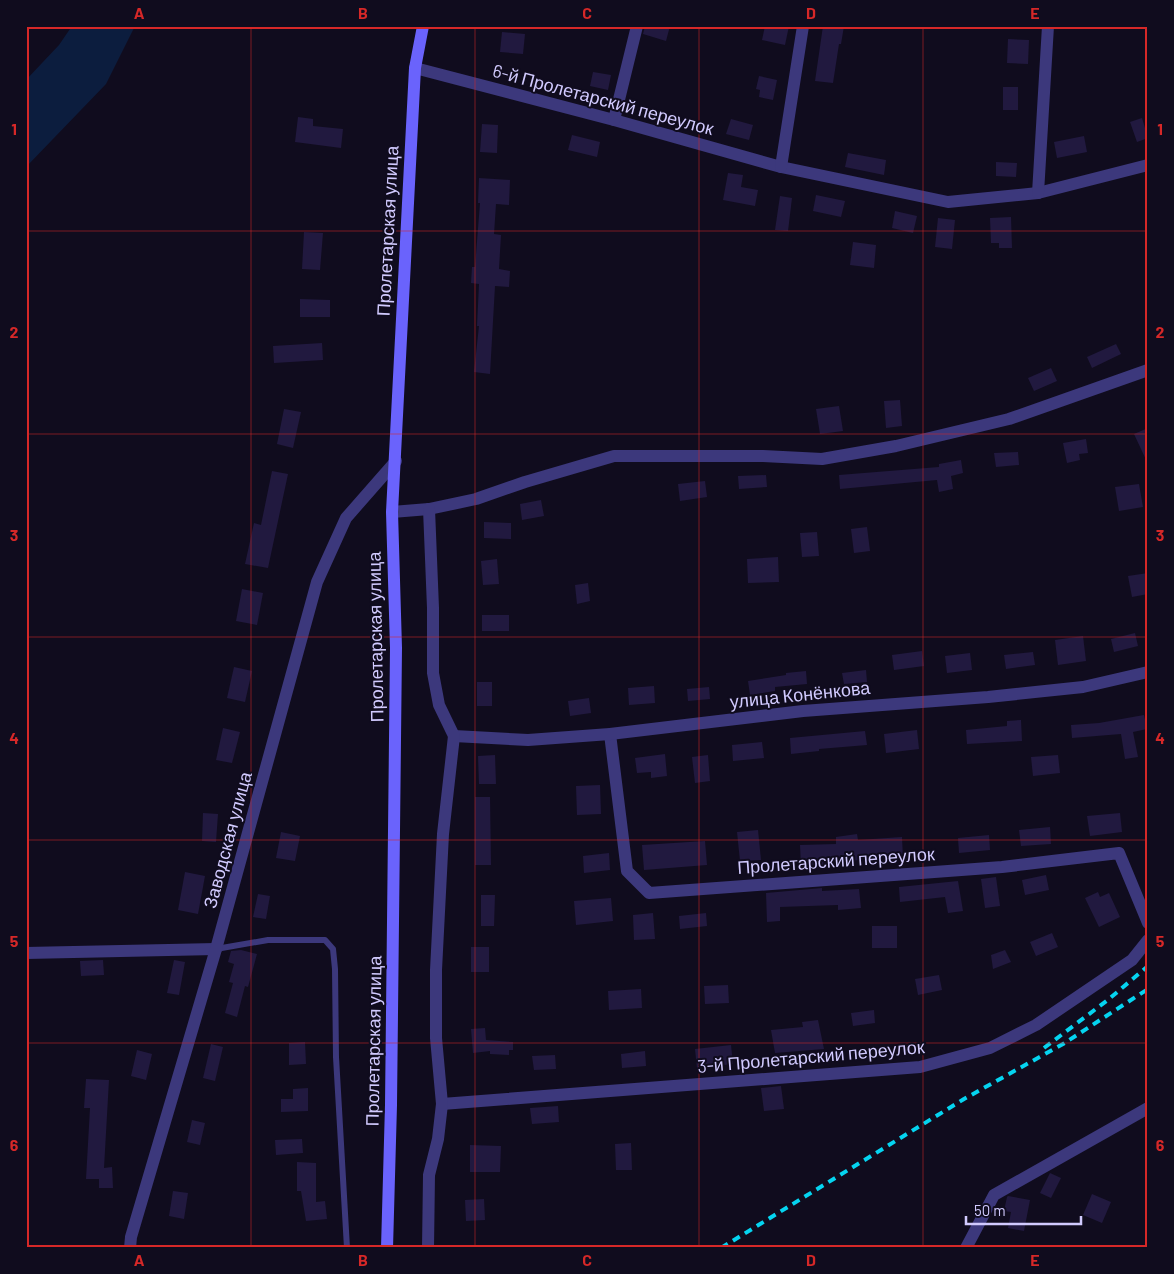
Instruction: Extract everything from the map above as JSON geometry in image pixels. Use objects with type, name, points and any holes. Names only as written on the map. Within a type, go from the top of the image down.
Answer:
[{"type":"main road","name":"Пролетарская улица","points":[[387,1248],[391,1105],[396,648],[392,512],[415,68],[424,26]]},
{"type":"street","points":[[614,120],[638,26]]},
{"type":"street","points":[[781,167],[803,26]]},
{"type":"street","points":[[1038,193],[1048,26]]},
{"type":"street","name":"6-й Пролетарский переулок","points":[[415,68],[614,120],[781,167],[948,202],[1038,193],[1148,165]]},
{"type":"street","points":[[392,512],[429,509],[476,499],[525,482],[614,456],[763,456],[822,459],[896,446],[1009,419],[1147,373]]},
{"type":"street","name":"Заводская улица","points":[[130,1248],[216,949],[318,582],[346,518],[396,461]]},
{"type":"street","points":[[428,1248],[429,1175],[438,1139],[442,1104],[436,1038],[436,970],[443,834],[454,736],[439,705],[433,673],[433,608],[429,509]]},
{"type":"street","name":"улица Конёнкова","points":[[454,736],[528,740],[610,734],[804,711],[988,697],[1082,687],[1148,672]]},
{"type":"street","name":"Пролетарский переулок","points":[[610,734],[627,871],[649,893],[1002,867],[1119,853],[1148,923]]},
{"type":"street","name":"3-й Пролетарский переулок","points":[[442,1104],[920,1067],[990,1048],[1036,1025],[1132,960],[1148,940]]},
{"type":"street","points":[[26,952],[216,949]]},
{"type":"street","points":[[966,1248],[994,1195],[1148,1108]]},
{"type":"lane","points":[[216,949],[268,940],[325,940],[332,950],[335,969],[336,1057],[347,1248]]},
{"type":"water","points":[[72,26],[135,26],[106,84],[26,167],[26,80],[59,45]]},
{"type":"building","points":[[645,26],[670,26],[666,41],[643,34]]},
{"type":"building","points":[[765,26],[789,26],[785,45],[762,40]]},
{"type":"building","points":[[823,26],[844,26],[833,83],[815,81]]},
{"type":"building","points":[[502,32],[525,34],[523,54],[500,52]]},
{"type":"building","points":[[1008,39],[1029,40],[1028,64],[1007,63]]},
{"type":"building","points":[[593,72],[611,75],[608,90],[590,86]]},
{"type":"building","points":[[759,76],[777,80],[773,100],[759,97],[760,90],[756,89]]},
{"type":"building","points":[[1003,87],[1018,87],[1018,110],[1003,110]]},
{"type":"building","points":[[298,117],[313,119],[313,126],[343,129],[341,148],[295,142]]},
{"type":"building","points":[[1142,118],[1148,138],[1137,142],[1130,122]]},
{"type":"building","points":[[731,119],[753,125],[749,140],[726,134]]},
{"type":"building","points":[[482,124],[498,125],[497,153],[480,152]]},
{"type":"building","points":[[572,135],[600,142],[597,157],[568,150]]},
{"type":"building","points":[[1084,136],[1087,152],[1057,158],[1054,142]]},
{"type":"building","points":[[848,153],[886,160],[884,175],[845,167]]},
{"type":"building","points":[[996,162],[1017,163],[1016,177],[996,176]]},
{"type":"building","points":[[728,173],[743,175],[741,187],[758,190],[755,206],[723,200]]},
{"type":"building","points":[[479,178],[510,180],[509,205],[496,204],[494,234],[501,235],[499,269],[510,271],[509,287],[495,286],[490,374],[474,372],[479,326],[477,326],[479,284],[471,283],[472,267],[475,267],[480,203],[478,203]]},
{"type":"building","points":[[816,195],[845,201],[841,217],[813,211]]},
{"type":"building","points":[[780,196],[792,198],[788,231],[775,230]]},
{"type":"building","points":[[895,211],[917,216],[913,233],[892,228]]},
{"type":"building","points":[[1011,217],[1012,248],[999,248],[999,243],[991,243],[990,218]]},
{"type":"building","points":[[938,218],[955,220],[952,249],[935,247]]},
{"type":"building","points":[[304,232],[323,233],[320,270],[302,269]]},
{"type":"building","points":[[853,242],[876,245],[874,268],[850,265]]},
{"type":"building","points":[[300,299],[330,300],[330,317],[300,317]]},
{"type":"building","points":[[322,343],[323,360],[274,363],[273,346]]},
{"type":"building","points":[[1116,344],[1121,354],[1092,368],[1087,357]]},
{"type":"building","points":[[1051,368],[1057,381],[1034,391],[1028,378]]},
{"type":"building","points":[[900,400],[902,426],[886,428],[884,401]]},
{"type":"building","points":[[839,406],[843,431],[820,434],[816,409]]},
{"type":"building","points":[[284,409],[301,412],[293,448],[277,444]]},
{"type":"building","points":[[1148,428],[1148,464],[1134,434]]},
{"type":"building","points":[[1086,439],[1088,453],[1079,454],[1080,460],[1067,463],[1063,443]]},
{"type":"building","points":[[1018,452],[1019,465],[996,467],[994,453]]},
{"type":"building","points":[[961,460],[963,473],[951,476],[953,489],[939,492],[937,480],[840,489],[839,475],[939,467],[939,464]]},
{"type":"building","points":[[272,471],[288,474],[268,568],[245,564],[254,523],[261,525]]},
{"type":"building","points":[[766,475],[767,487],[739,489],[738,476]]},
{"type":"building","points":[[705,481],[707,497],[680,501],[678,484]]},
{"type":"building","points":[[1139,484],[1143,507],[1119,511],[1115,487]]},
{"type":"building","points":[[541,500],[544,516],[522,520],[520,504]]},
{"type":"building","points":[[484,522],[511,523],[511,539],[484,538]]},
{"type":"building","points":[[867,527],[870,551],[854,553],[851,529]]},
{"type":"building","points":[[817,532],[819,556],[802,557],[800,533]]},
{"type":"building","points":[[778,557],[779,582],[748,583],[747,559]]},
{"type":"building","points":[[497,559],[499,584],[483,585],[481,561]]},
{"type":"building","points":[[1148,573],[1148,594],[1132,597],[1128,576]]},
{"type":"building","points":[[588,583],[590,601],[577,604],[575,585]]},
{"type":"building","points":[[242,589],[263,593],[257,625],[236,621]]},
{"type":"building","points":[[482,615],[509,615],[509,631],[482,631]]},
{"type":"building","points":[[1135,633],[1138,646],[1114,652],[1111,639]]},
{"type":"building","points":[[1083,636],[1086,661],[1058,665],[1055,640]]},
{"type":"building","points":[[922,651],[924,666],[894,670],[892,655]]},
{"type":"building","points":[[1033,652],[1035,665],[1006,669],[1004,655]]},
{"type":"building","points":[[970,653],[972,670],[947,673],[945,656]]},
{"type":"building","points":[[234,667],[252,671],[245,702],[227,698]]},
{"type":"building","points":[[866,670],[867,682],[844,684],[842,673]]},
{"type":"building","points":[[806,671],[807,684],[775,687],[775,691],[750,695],[748,681]]},
{"type":"building","points":[[477,682],[492,682],[492,706],[477,706]]},
{"type":"building","points":[[654,686],[655,703],[629,705],[628,688]]},
{"type":"building","points":[[709,687],[710,699],[688,701],[687,689]]},
{"type":"building","points":[[589,698],[591,713],[570,716],[568,701]]},
{"type":"building","points":[[1144,715],[1147,729],[1133,732],[1138,757],[1125,759],[1121,734],[1072,738],[1071,725],[1099,723]]},
{"type":"building","points":[[1021,720],[1022,741],[967,744],[966,730],[1007,726],[1007,721]]},
{"type":"building","points":[[223,728],[240,732],[232,763],[216,760]]},
{"type":"building","points":[[917,730],[919,749],[886,753],[884,734]]},
{"type":"building","points":[[865,731],[867,745],[819,749],[819,751],[791,754],[790,738]]},
{"type":"building","points":[[762,742],[764,758],[733,761],[732,745]]},
{"type":"building","points":[[665,754],[667,776],[651,778],[651,772],[637,773],[635,758]]},
{"type":"building","points":[[495,755],[496,784],[479,784],[478,756]]},
{"type":"building","points":[[708,755],[710,781],[695,783],[692,757]]},
{"type":"building","points":[[1058,755],[1060,773],[1033,776],[1031,757]]},
{"type":"building","points":[[600,785],[601,814],[577,815],[576,786]]},
{"type":"building","points":[[475,797],[490,797],[491,865],[475,865]]},
{"type":"building","points":[[203,813],[218,814],[216,842],[202,841]]},
{"type":"building","points":[[1120,813],[1122,832],[1090,836],[1087,816]]},
{"type":"building","points":[[1050,827],[1051,844],[1021,846],[1019,830]]},
{"type":"building","points":[[758,830],[761,860],[740,861],[737,832]]},
{"type":"building","points":[[281,832],[300,836],[295,861],[276,858]]},
{"type":"building","points":[[857,834],[858,840],[902,837],[903,858],[872,858],[823,865],[801,865],[800,845],[836,844],[836,837]]},
{"type":"building","points":[[989,835],[990,850],[959,853],[958,838]]},
{"type":"building","points":[[705,841],[707,865],[644,870],[642,845]]},
{"type":"building","points":[[609,853],[610,870],[584,873],[583,856]]},
{"type":"building","points":[[185,872],[205,876],[198,914],[178,910]]},
{"type":"building","points":[[1046,875],[1049,890],[1025,895],[1022,880]]},
{"type":"building","points":[[996,877],[1000,906],[985,908],[981,879]]},
{"type":"building","points":[[958,881],[963,911],[948,913],[945,897],[900,902],[899,887]]},
{"type":"building","points":[[822,888],[822,891],[859,889],[861,908],[838,910],[838,905],[780,907],[780,921],[767,922],[766,893]]},
{"type":"building","points":[[1098,892],[1100,897],[1109,893],[1120,917],[1099,927],[1085,898]]},
{"type":"building","points":[[258,894],[270,896],[266,919],[253,917]]},
{"type":"building","points":[[481,895],[495,895],[494,926],[481,926]]},
{"type":"building","points":[[611,898],[613,921],[576,925],[574,901]]},
{"type":"building","points":[[653,913],[655,939],[634,940],[633,915]]},
{"type":"building","points":[[706,913],[707,926],[680,929],[679,916]]},
{"type":"building","points":[[872,926],[897,926],[897,948],[872,948]]},
{"type":"building","points":[[1052,933],[1058,947],[1036,956],[1030,942]]},
{"type":"building","points":[[471,947],[489,947],[489,972],[471,972]]},
{"type":"building","points":[[241,950],[257,954],[248,987],[245,986],[237,1017],[225,1013],[233,983],[229,982],[234,964],[228,962],[231,951]]},
{"type":"building","points":[[1005,950],[1011,962],[993,969],[991,955]]},
{"type":"building","points":[[103,960],[104,975],[81,976],[80,961]]},
{"type":"building","points":[[174,960],[185,962],[179,995],[167,993]]},
{"type":"building","points":[[939,975],[942,990],[918,995],[915,979]]},
{"type":"building","points":[[728,985],[729,1003],[705,1004],[704,986]]},
{"type":"building","points":[[641,989],[642,1008],[609,1010],[608,991]]},
{"type":"building","points":[[874,1010],[875,1023],[853,1026],[851,1013]]},
{"type":"building","points":[[818,1020],[824,1049],[775,1053],[771,1030],[803,1027],[802,1022]]},
{"type":"building","points":[[485,1028],[486,1040],[513,1042],[513,1050],[509,1050],[509,1055],[490,1054],[490,1051],[473,1053],[471,1029]]},
{"type":"building","points":[[305,1042],[306,1064],[289,1065],[289,1043]]},
{"type":"building","points":[[211,1044],[223,1047],[215,1081],[203,1078]]},
{"type":"building","points":[[731,1045],[733,1064],[697,1068],[695,1049]]},
{"type":"building","points":[[137,1050],[152,1054],[146,1080],[131,1076]]},
{"type":"building","points":[[645,1051],[646,1066],[622,1068],[621,1054]]},
{"type":"building","points":[[555,1055],[556,1069],[534,1070],[532,1056]]},
{"type":"building","points":[[86,1079],[109,1080],[104,1168],[112,1167],[113,1188],[99,1188],[99,1179],[86,1179],[90,1108],[84,1108]]},
{"type":"building","points":[[781,1086],[784,1109],[764,1111],[761,1088]]},
{"type":"building","points":[[308,1088],[308,1111],[281,1112],[281,1099],[293,1099],[293,1089]]},
{"type":"building","points":[[558,1106],[559,1122],[532,1124],[530,1108]]},
{"type":"building","points":[[192,1120],[205,1123],[200,1145],[187,1142]]},
{"type":"building","points":[[302,1139],[303,1153],[276,1155],[275,1140]]},
{"type":"building","points":[[631,1143],[632,1170],[616,1170],[615,1144]]},
{"type":"building","points":[[470,1145],[501,1146],[500,1172],[470,1172]]},
{"type":"building","points":[[297,1162],[316,1163],[316,1202],[325,1201],[327,1219],[306,1221],[301,1191],[297,1191]]},
{"type":"building","points":[[1050,1173],[1061,1178],[1051,1198],[1040,1193]]},
{"type":"building","points":[[173,1191],[188,1193],[184,1219],[169,1216]]},
{"type":"building","points":[[1092,1194],[1111,1202],[1102,1223],[1083,1215]]},
{"type":"building","points":[[1008,1196],[1030,1200],[1024,1231],[1008,1228],[1011,1212],[1004,1211]]},
{"type":"building","points":[[484,1199],[485,1220],[466,1221],[465,1200]]},
{"type":"railway","points":[[1044,1048],[1109,999],[1148,966]]},
{"type":"railway","points":[[721,1248],[964,1099],[1063,1044],[1148,989]]}]
